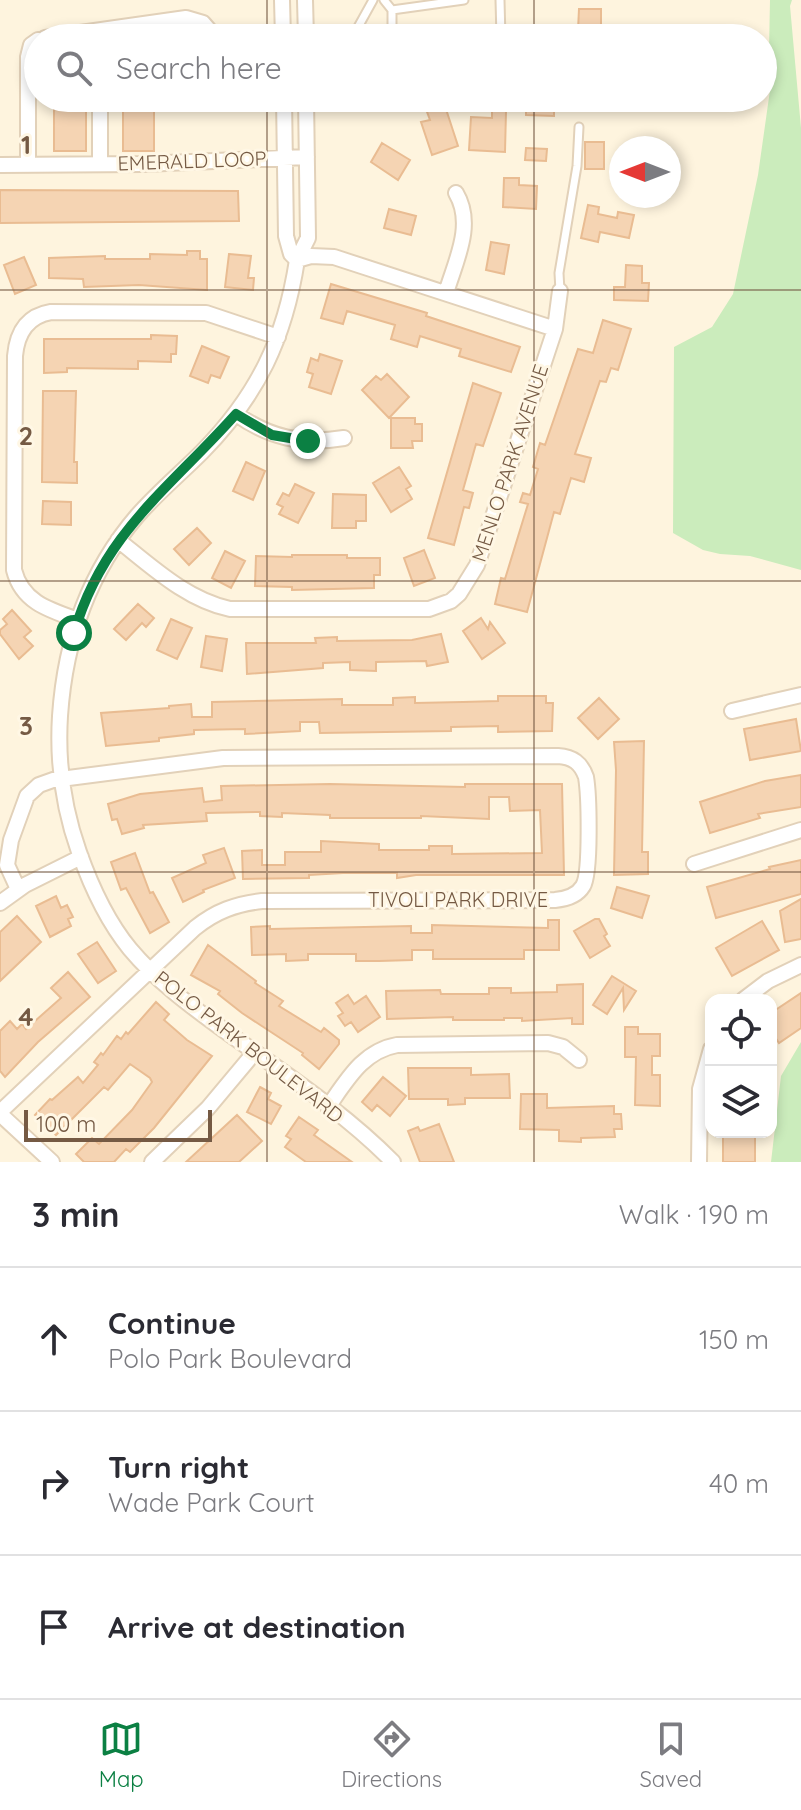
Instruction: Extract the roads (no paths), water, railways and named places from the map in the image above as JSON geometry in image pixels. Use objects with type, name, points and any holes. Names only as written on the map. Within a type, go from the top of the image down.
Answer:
[{"type":"street","points":[[282,0],[283,24]]},
{"type":"street","points":[[305,0],[306,24]]},
{"type":"street","points":[[155,24],[186,18],[202,24]]},
{"type":"street","points":[[28,112],[28,165]]},
{"type":"street","name":"EMERALD LOOP","points":[[100,112],[100,164]]},
{"type":"street","name":"POLO PARK BOULEVARD","points":[[284,112],[286,236],[291,254],[297,260],[290,301],[278,337],[258,383],[236,414],[146,506],[118,540],[94,581],[78,620],[67,662],[61,706],[60,779],[81,857],[111,922],[128,947],[180,997],[328,1107],[393,1162]]},
{"type":"street","points":[[297,260],[308,238],[306,112]]},
{"type":"street","name":"EMERALD LOOP","points":[[0,165],[307,157]]},
{"type":"street","points":[[446,293],[465,223],[456,193]]},
{"type":"street","points":[[308,238],[327,256],[555,329]]},
{"type":"street","points":[[297,260],[327,256]]},
{"type":"street","name":"MENLO PARK AVENUE","points":[[118,540],[191,593],[211,604],[230,609],[419,610],[451,601],[466,586],[477,565],[555,329],[560,291]]},
{"type":"street","points":[[78,620],[35,602],[23,591],[14,570],[15,356],[22,329],[36,316],[51,312],[187,312],[216,315],[278,337]]},
{"type":"street","points":[[236,414],[261,430],[283,438],[308,441],[344,438]]},
{"type":"street","points":[[732,711],[801,695]]},
{"type":"street","name":"TIVOLI PARK DRIVE","points":[[0,1113],[149,970],[204,921],[221,910],[262,901],[555,900],[572,896],[583,887],[587,872],[587,786],[583,770],[566,756],[237,758],[60,779]]},
{"type":"street","points":[[18,889],[7,858],[21,811],[35,788],[60,779]]},
{"type":"street","points":[[694,864],[801,830]]},
{"type":"street","points":[[0,903],[18,889],[81,857]]},
{"type":"street","points":[[751,994],[768,981],[801,965]]},
{"type":"street","points":[[328,1107],[362,1061],[390,1046],[539,1043],[563,1047],[579,1060]]},
{"type":"street","points":[[152,1162],[208,1108],[254,1053]]},
{"type":"street","points":[[699,1162],[700,1089],[706,1066]]},
{"type":"street","points":[[0,1113],[52,1162]]},
{"type":"lane","points":[[360,24],[373,0]]},
{"type":"lane","points":[[384,0],[392,10],[392,24]]},
{"type":"lane","points":[[392,10],[464,0]]},
{"type":"lane","points":[[500,0],[501,24]]},
{"type":"lane","points":[[560,291],[559,273],[577,166],[579,127]]}]
